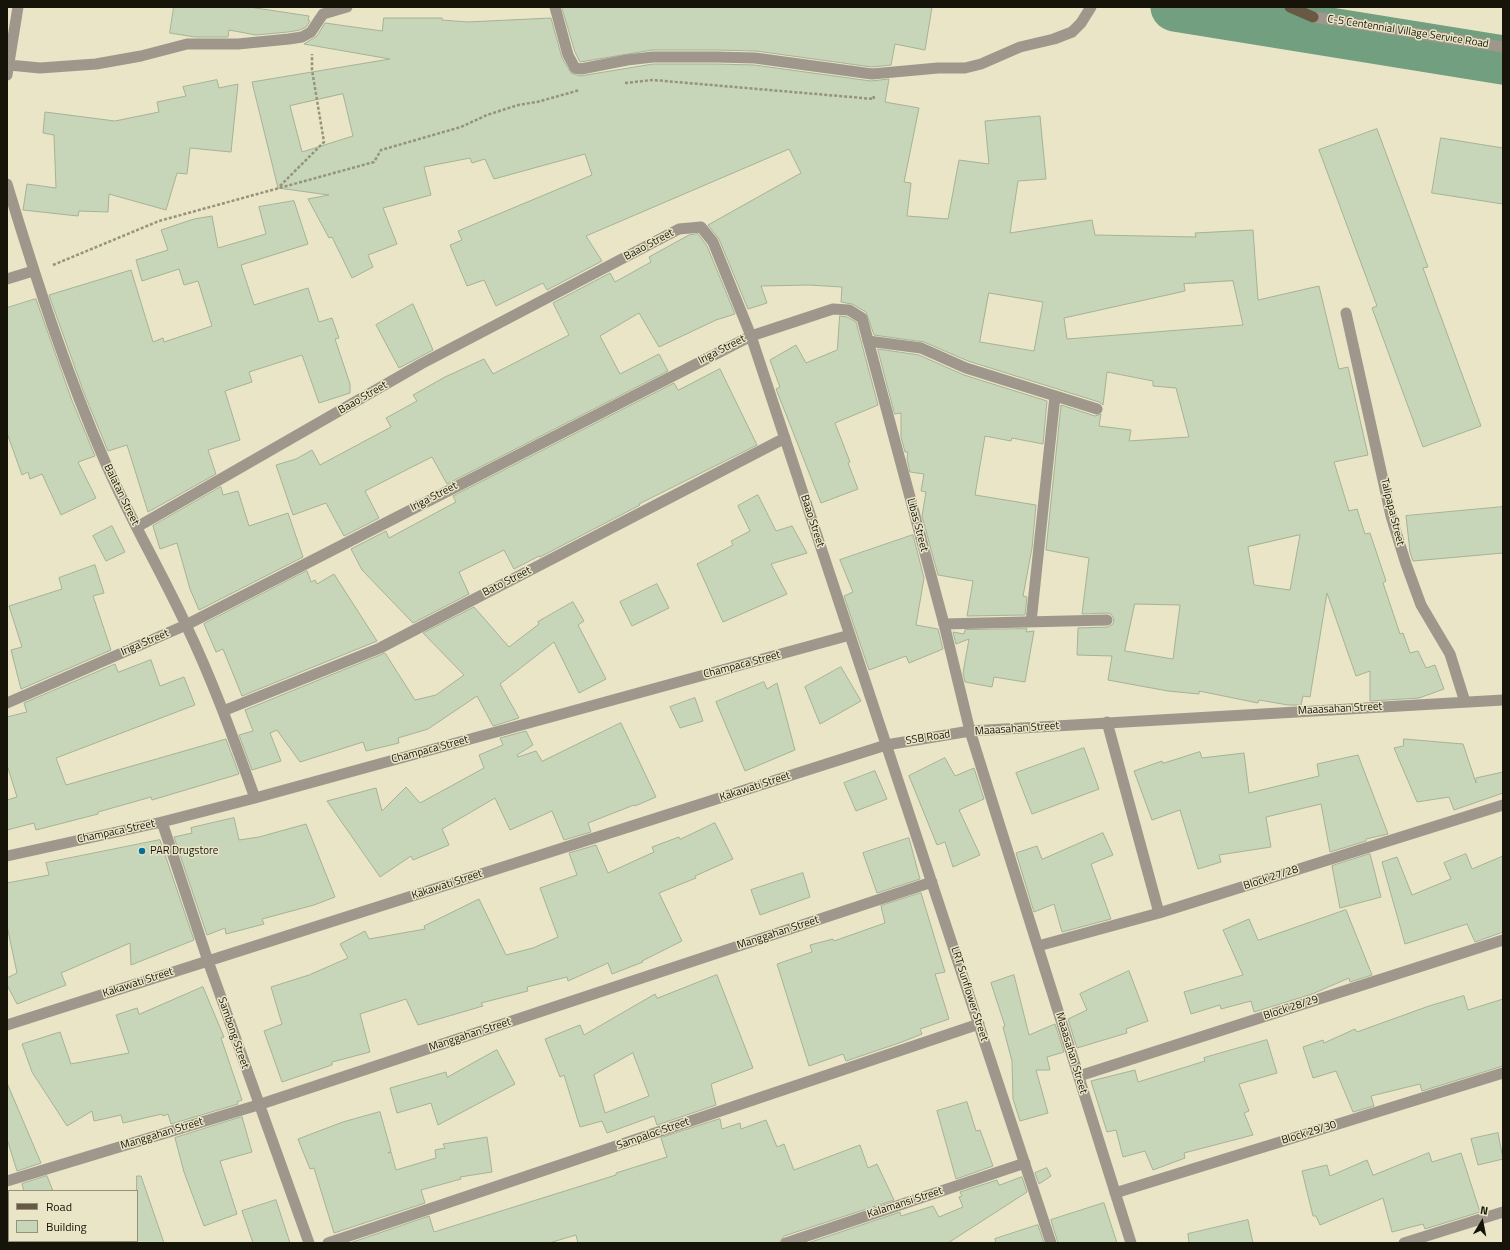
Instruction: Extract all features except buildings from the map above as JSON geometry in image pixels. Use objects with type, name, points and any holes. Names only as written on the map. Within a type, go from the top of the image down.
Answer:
[{"type":"main road","points":[[1290,7],[1313,17]]},
{"type":"street","points":[[18,7],[8,70],[96,64],[141,56],[186,44],[238,44],[302,37],[311,32],[323,14],[347,7]]},
{"type":"street","points":[[555,7],[568,55],[575,68],[581,69],[626,60],[653,57],[716,57],[755,58],[872,74],[938,68],[965,68],[981,64],[1020,48],[1054,39],[1072,32],[1081,23],[1091,7]]},
{"type":"street","name":"C-5 Centennial Village Service Road","points":[[1313,17],[1503,47]]},
{"type":"street","name":"Balatan Street","points":[[7,184],[33,271],[62,354],[103,457],[186,625],[223,710],[255,798]]},
{"type":"street","name":"Baao Street","points":[[137,527],[421,364],[679,229],[701,227],[713,242],[751,336],[886,745]]},
{"type":"street","points":[[7,279],[33,271]]},
{"type":"street","name":"Iriga Street","points":[[7,703],[186,625],[751,336],[833,309],[849,310],[862,318]]},
{"type":"street","name":"Talipapa Street","points":[[1346,313],[1391,516],[1421,605],[1450,654],[1465,702]]},
{"type":"street","name":"Libas Street","points":[[862,318],[944,624],[970,731]]},
{"type":"street","points":[[868,341],[921,348],[966,368],[1097,409]]},
{"type":"street","points":[[1031,622],[1055,396]]},
{"type":"street","name":"Bato Street","points":[[223,710],[380,648],[785,438]]},
{"type":"street","points":[[944,624],[1106,620]]},
{"type":"street","name":"Champaca Street","points":[[7,856],[162,822],[255,798],[850,635]]},
{"type":"street","name":"Maaasahan Street","points":[[1131,1243],[970,731],[1503,700]]},
{"type":"street","points":[[1107,722],[1159,913]]},
{"type":"street","name":"SSB Road","points":[[886,745],[970,731]]},
{"type":"street","name":"LRT Sunflower Street","points":[[886,745],[1051,1243]]},
{"type":"street","name":"Kakawati Street","points":[[7,1025],[886,745]]},
{"type":"street","name":"Block 27/28","points":[[1038,946],[1159,913],[1503,805]]},
{"type":"street","name":"Sambong Street","points":[[162,822],[258,1105],[309,1243]]},
{"type":"street","name":"Manggahan Street","points":[[7,1181],[258,1105],[932,882]]},
{"type":"street","name":"Block 28/29","points":[[1079,1076],[1503,940]]},
{"type":"street","name":"Sampaloc Street","points":[[328,1243],[979,1024]]},
{"type":"street","name":"Block 29/30","points":[[1115,1193],[1503,1073]]},
{"type":"street","name":"Kalamansi Street","points":[[786,1243],[1025,1163]]},
{"type":"street","points":[[1404,1243],[1503,1212]]},
{"type":"path","points":[[280,187],[324,142],[312,70],[311,32]]},
{"type":"path","points":[[623,83],[653,80],[874,99],[872,74]]},
{"type":"path","points":[[33,271],[50,266],[159,221],[280,187],[318,179],[374,162],[381,150],[461,127],[487,115],[518,105],[537,102],[586,88]]},
{"type":"waterway","points":[[1175,7],[1503,60]]},
{"type":"place","name":"PAR Drugstore","points":[[142,851]]}]
